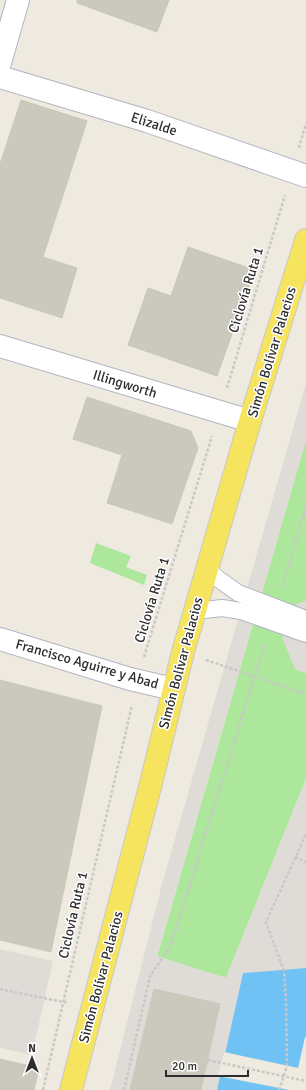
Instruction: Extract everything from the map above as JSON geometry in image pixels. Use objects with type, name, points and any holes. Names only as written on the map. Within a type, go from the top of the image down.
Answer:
[{"type":"main road","name":"Simón Bolívar Palacios","points":[[71,1090],[150,787],[183,652],[250,422],[306,240]]},
{"type":"street","points":[[0,62],[18,0]]},
{"type":"street","name":"Elizalde","points":[[0,77],[147,121],[299,174]]},
{"type":"street","name":"Illingworth","points":[[0,346],[250,422]]},
{"type":"street","name":"Francisco Aguirre y Abad","points":[[0,639],[137,680],[173,689]]},
{"type":"lane","points":[[207,568],[217,578],[238,593],[306,634]]},
{"type":"lane","points":[[195,611],[211,608],[232,609],[306,618]]},
{"type":"path","name":"Ciclovía Ruta 1","points":[[43,1090],[137,680],[220,413],[299,174],[306,123]]},
{"type":"path","points":[[124,1090],[150,976],[171,945],[306,507]]},
{"type":"path","points":[[183,652],[306,694]]},
{"type":"path","points":[[280,1090],[287,1066],[284,971],[266,922],[306,834]]},
{"type":"path","points":[[295,857],[306,862]]},
{"type":"path","points":[[0,989],[62,1003],[93,1007]]},
{"type":"path","points":[[208,1060],[306,1081]]},
{"type":"green space","points":[[306,440],[306,601],[289,607],[295,669],[306,673],[306,779],[226,978],[157,957]]},
{"type":"green space","points":[[96,543],[131,556],[126,567],[147,575],[144,585],[90,563]]},
{"type":"shaded area","points":[[306,383],[306,440],[157,956],[226,978],[306,779],[306,968],[243,973],[217,1090],[201,1090],[220,1005],[154,989],[130,1090],[110,1090],[162,884]]},
{"type":"shaded area","points":[[306,601],[306,673],[295,669],[283,640],[280,623],[289,607]]},
{"type":"shaded area","points":[[0,949],[53,961],[32,1055],[0,1048]]},
{"type":"water","points":[[306,968],[306,1090],[217,1090],[243,973]]},
{"type":"pier","points":[[305,1037],[306,1090],[289,1090],[218,1076],[224,1052],[298,1068]]},
{"type":"building","points":[[77,0],[169,0],[157,32],[77,3]]},
{"type":"building","points":[[21,100],[87,121],[43,257],[77,268],[62,318],[0,298],[0,164]]},
{"type":"building","points":[[188,247],[255,270],[217,376],[128,345],[148,288],[171,296]]},
{"type":"building","points":[[87,397],[191,431],[198,448],[172,524],[107,503],[122,455],[73,439]]},
{"type":"building","points":[[0,680],[102,706],[51,952],[0,940]]},
{"type":"building","points":[[154,989],[220,1004],[201,1090],[130,1090]]},
{"type":"building","points":[[0,1059],[39,1068],[34,1090],[0,1090]]}]
